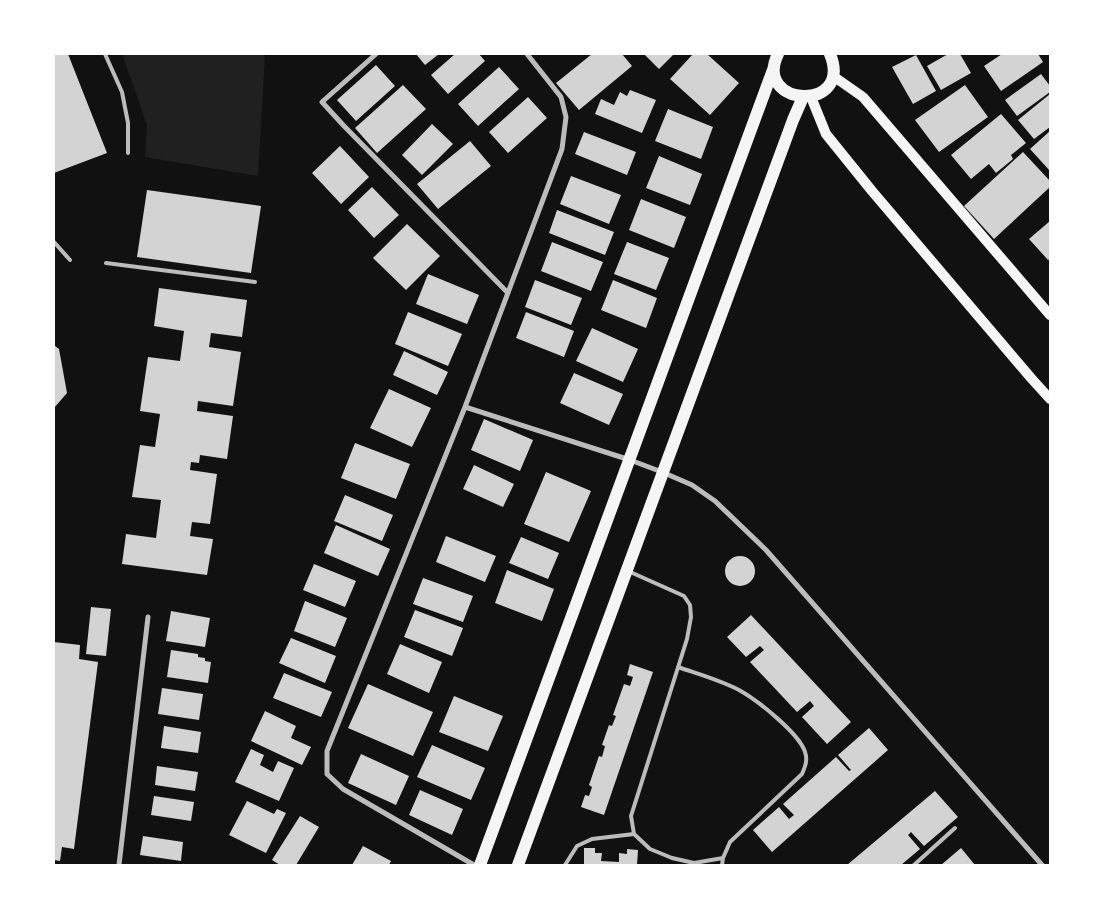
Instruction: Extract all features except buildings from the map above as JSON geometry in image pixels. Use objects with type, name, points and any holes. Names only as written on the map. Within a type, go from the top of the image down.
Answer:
[{"type":"main road","points":[[830,54],[833,73],[863,97],[1050,315]]},
{"type":"main road","points":[[775,58],[778,82],[788,93],[807,97],[824,90],[842,54]]},
{"type":"main road","points":[[480,865],[630,460],[775,58]]},
{"type":"main road","points":[[807,97],[826,134],[878,198],[1050,399]]},
{"type":"main road","points":[[518,865],[789,130],[807,97]]},
{"type":"street","points":[[376,54],[322,102],[508,293]]},
{"type":"street","points":[[474,865],[343,789],[327,774],[328,751],[465,407],[562,149],[566,117],[561,97],[527,54]]},
{"type":"street","points":[[465,407],[662,472],[692,485],[715,501],[766,550],[1042,865]]},
{"type":"street","points":[[119,865],[148,617]]},
{"type":"lane","points":[[106,54],[123,100],[128,123],[128,153]]},
{"type":"lane","points":[[54,242],[70,260]]},
{"type":"lane","points":[[106,263],[256,282]]},
{"type":"lane","points":[[626,570],[684,596],[690,605],[691,617],[687,639],[631,816],[634,834],[650,849],[672,858],[694,863],[723,858]]},
{"type":"lane","points":[[678,667],[737,689],[757,701],[802,745],[806,754],[806,764],[802,774],[730,842],[722,865]]},
{"type":"lane","points":[[914,865],[955,828]]},
{"type":"lane","points":[[565,865],[577,846],[592,839],[634,834]]},
{"type":"shaded area","points":[[122,54],[265,54],[258,176],[145,157],[147,125]]}]
